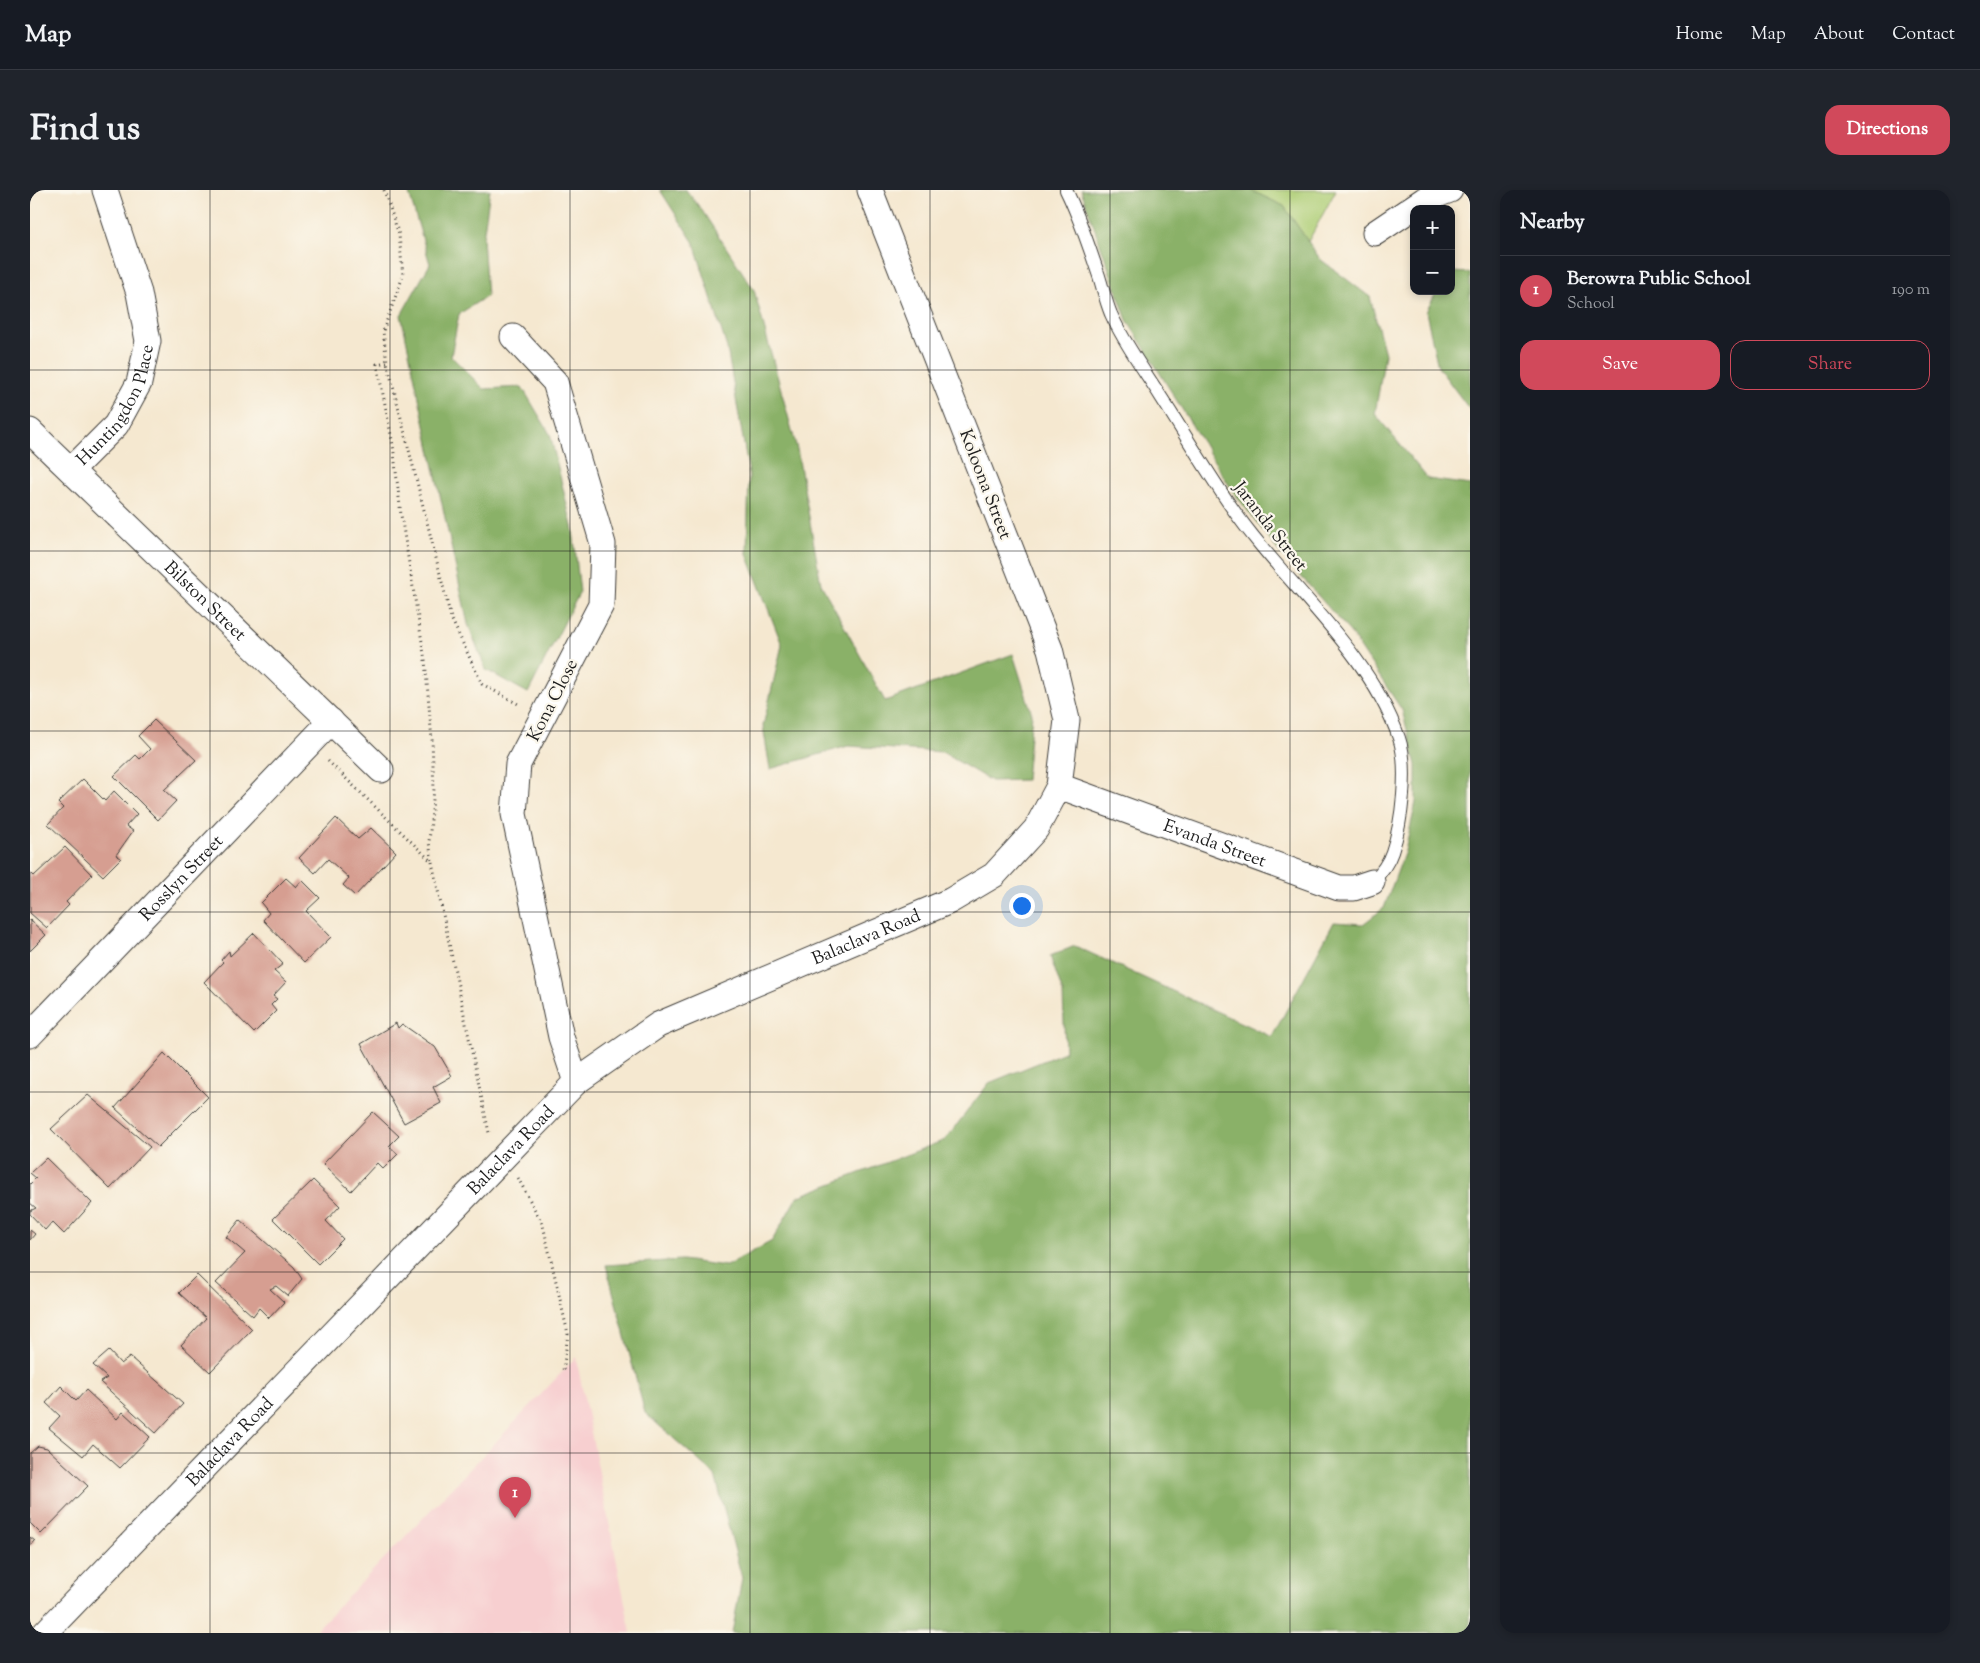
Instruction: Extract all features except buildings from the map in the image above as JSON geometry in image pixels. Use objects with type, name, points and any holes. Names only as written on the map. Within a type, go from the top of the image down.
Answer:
[{"type":"street","name":"Huntingdon Place","points":[[71,470],[116,425],[139,383],[148,341],[139,293],[105,190]]},
{"type":"street","name":"Koloona Street","points":[[870,190],[1050,649],[1067,720],[1058,786]]},
{"type":"street","points":[[1375,233],[1424,200],[1450,190]]},
{"type":"street","name":"Kona Close","points":[[513,338],[555,382],[602,544],[601,605],[518,764],[514,814],[562,1037],[576,1082]]},
{"type":"street","name":"Bilston Street","points":[[30,431],[381,770]]},
{"type":"street","name":"Rosslyn Street","points":[[30,1035],[332,721]]},
{"type":"street","name":"Evanda Street","points":[[1058,786],[1339,888],[1354,888],[1372,882]]},
{"type":"street","name":"Balaclava Road","points":[[44,1633],[576,1082],[658,1025],[950,901],[994,875],[1036,829],[1058,786]]},
{"type":"lane","name":"Jaranda Street","points":[[1066,190],[1081,223],[1111,314],[1128,346],[1230,506],[1266,554],[1327,620],[1367,676],[1389,712],[1400,740],[1404,767],[1402,806],[1392,852],[1382,872],[1372,882]]},
{"type":"path","points":[[384,190],[399,235],[403,276],[382,331],[387,362],[452,618],[482,684],[543,717]]},
{"type":"path","points":[[387,362],[377,364],[394,445],[401,515],[426,678],[434,789],[430,842],[432,862],[490,1137],[493,1146],[505,1154],[543,1225],[568,1334],[563,1371]]},
{"type":"path","points":[[311,744],[432,862]]},
{"type":"shaded area","points":[[576,1357],[631,1633],[313,1633],[533,1403]]},
{"type":"green space","points":[[408,190],[490,190],[483,238],[487,296],[459,314],[451,356],[484,389],[522,387],[550,434],[573,530],[580,592],[528,693],[486,670],[468,624],[401,315],[430,264]]},
{"type":"green space","points":[[660,190],[686,190],[701,209],[754,290],[797,449],[821,584],[885,701],[1013,654],[1032,714],[1026,780],[991,781],[942,752],[848,746],[770,769],[763,726],[782,645],[747,554],[749,473],[727,348],[694,243]]},
{"type":"green space","points":[[1081,190],[1250,190],[1284,206],[1320,259],[1370,297],[1385,354],[1375,414],[1428,479],[1470,485],[1470,1633],[732,1633],[742,1578],[715,1475],[645,1413],[606,1265],[682,1260],[726,1266],[772,1241],[797,1197],[945,1140],[989,1083],[1065,1052],[1063,993],[1050,956],[1075,946],[1272,1037],[1334,922],[1363,924],[1384,908],[1405,851],[1416,802],[1416,765],[1402,710],[1350,632],[1276,548],[1232,490],[1127,320]]},
{"type":"green space","points":[[1194,190],[1336,190],[1282,290]]},
{"type":"green space","points":[[1455,272],[1470,273],[1470,410],[1438,367],[1426,312],[1435,295],[1455,295]]},
{"type":"place","name":"Berowra Public School","points":[[515,1518]]}]
